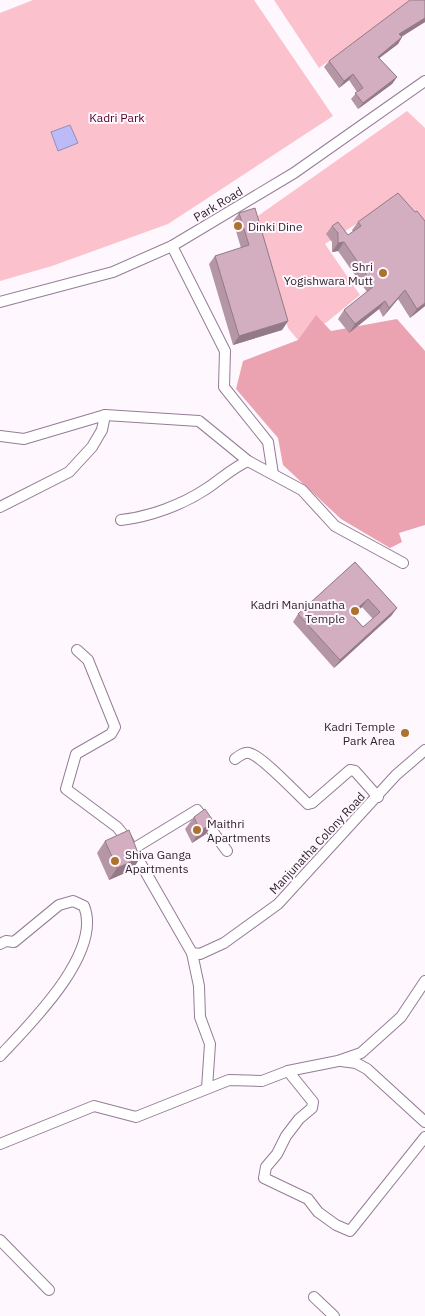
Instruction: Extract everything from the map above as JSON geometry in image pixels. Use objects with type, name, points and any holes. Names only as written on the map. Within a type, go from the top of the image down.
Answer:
[{"type":"street","name":"Park Road","points":[[0,302],[113,272],[172,246],[294,174],[425,81]]},
{"type":"street","points":[[172,246],[225,351],[224,387],[268,442],[273,474]]},
{"type":"street","points":[[0,436],[24,438],[105,415],[199,420],[248,461],[302,490],[335,526],[403,562]]},
{"type":"street","points":[[0,507],[69,472],[92,447],[102,430],[105,415]]},
{"type":"street","points":[[121,520],[141,518],[187,499],[206,490],[224,474],[248,461]]},
{"type":"street","points":[[77,650],[88,660],[115,727],[111,734],[76,754],[66,789],[117,827],[134,849],[192,953],[198,986],[200,1017],[210,1044],[207,1088]]},
{"type":"street","name":"Manjunatha Colony Road","points":[[192,953],[200,954],[224,943],[278,904],[378,797],[396,775],[425,750]]},
{"type":"street","points":[[235,759],[245,753],[251,754],[266,764],[308,804],[312,803],[350,770],[355,770],[378,797]]},
{"type":"street","points":[[134,849],[197,810],[227,851]]},
{"type":"street","points":[[0,944],[6,940],[14,942],[58,905],[73,901],[84,906],[88,917],[86,937],[71,971],[46,1008],[0,1056]]},
{"type":"street","points":[[0,1144],[94,1106],[136,1117],[229,1080],[262,1081],[288,1071],[338,1061],[361,1053],[370,1047],[401,1016],[425,980]]},
{"type":"street","points":[[338,1061],[356,1063],[367,1069],[425,1122]]},
{"type":"street","points":[[288,1071],[313,1102],[312,1108],[290,1129],[277,1154],[266,1167],[264,1178],[308,1199],[318,1212],[350,1232],[425,1137]]},
{"type":"street","points":[[0,1240],[49,1290]]},
{"type":"street","points":[[314,1297],[334,1316]]},
{"type":"green space","name":"Kadri Park","points":[[33,0],[254,0],[333,116],[168,224],[52,266],[0,281],[0,13]]},
{"type":"green space","points":[[274,0],[414,0],[319,68]]},
{"type":"green space","points":[[407,111],[425,128],[425,235],[392,201],[325,244],[360,295],[327,322],[298,340],[288,328],[255,218]]},
{"type":"shaded area","points":[[316,315],[331,331],[397,319],[425,351],[425,525],[399,533],[402,542],[390,548],[341,519],[283,465],[278,438],[236,389],[243,361],[298,340]]},
{"type":"water","points":[[70,125],[78,143],[58,151],[51,132]]},
{"type":"building","points":[[410,0],[425,0],[425,18],[399,34],[402,37],[378,57],[397,77],[363,103],[355,93],[363,88],[353,74],[344,81],[329,61]]},
{"type":"building","name":"Shri Yogishwara Mutt","points":[[398,193],[425,221],[425,303],[417,309],[405,290],[389,308],[385,301],[355,324],[344,310],[374,286],[344,242],[338,243],[338,233],[332,226],[338,222],[348,235],[361,226],[358,222]]},
{"type":"building","points":[[255,208],[288,321],[239,336],[215,256],[249,245],[239,213]]},
{"type":"building","points":[[355,562],[397,608],[340,660],[298,614]],"holes":[[[368,599],[380,612],[363,627],[351,614]]]},
{"type":"building","points":[[205,809],[214,822],[200,831],[194,817]]},
{"type":"building","points":[[129,830],[140,858],[117,868],[105,841]]},
{"type":"place","name":"Dinki Dine","points":[[238,226]]},
{"type":"place","name":"Shri Yogishwara Mutt","points":[[383,273]]},
{"type":"place","name":"Kadri Manjunatha Temple","points":[[355,611]]},
{"type":"place","name":"Kadri Temple Park Area","points":[[405,733]]},
{"type":"place","name":"Maithri Apartments","points":[[197,830]]},
{"type":"place","name":"Shiva Ganga Apartments","points":[[115,861]]}]
